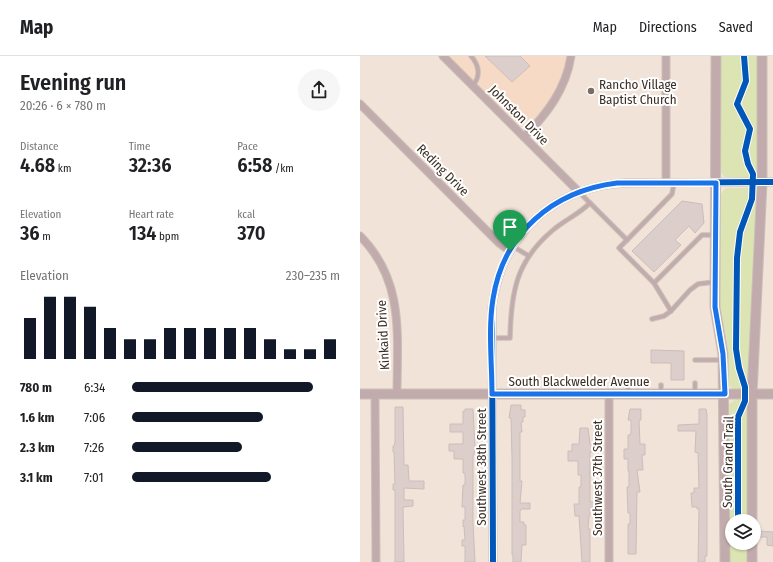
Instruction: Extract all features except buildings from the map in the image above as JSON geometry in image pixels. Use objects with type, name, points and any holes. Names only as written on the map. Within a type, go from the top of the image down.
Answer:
[{"type":"street","name":"Johnston Drive","points":[[443,56],[578,192]]},
{"type":"street","points":[[524,137],[544,117],[556,100],[566,78],[571,56]]},
{"type":"street","points":[[666,56],[670,182]]},
{"type":"street","points":[[716,56],[715,307],[723,360],[725,394],[725,562]]},
{"type":"street","points":[[752,514],[752,394],[762,182],[762,56]]},
{"type":"street","name":"Reding Drive","points":[[360,104],[499,244],[512,248]]},
{"type":"street","name":"Southwest 38th Street","points":[[492,562],[492,308],[499,275],[512,248],[523,232],[541,213],[578,192],[617,183],[773,182]]},
{"type":"street","name":"Kinkaid Drive","points":[[360,236],[374,253],[382,266],[394,295],[397,325],[397,394]]},
{"type":"street","name":"South Blackwelder Avenue","points":[[360,394],[609,394],[628,389],[661,390],[695,394],[773,394]]},
{"type":"street","points":[[375,394],[376,562]]},
{"type":"street","name":"Southwest 37th Street","points":[[609,394],[609,562]]},
{"type":"street","points":[[752,550],[752,562]]},
{"type":"lane","points":[[471,56],[477,65],[479,72],[477,80],[472,85]]},
{"type":"lane","points":[[670,182],[672,194],[619,248],[654,283],[671,311]]},
{"type":"lane","points":[[578,192],[627,240]]},
{"type":"lane","points":[[492,338],[510,338],[513,296],[519,274],[529,256],[553,230],[582,211],[590,203]]},
{"type":"lane","points":[[654,283],[702,235],[716,235]]},
{"type":"lane","points":[[512,248],[529,256]]},
{"type":"lane","points":[[652,319],[664,316],[671,311],[690,290],[698,284],[716,282]]},
{"type":"lane","points":[[695,360],[723,360]]},
{"type":"lane","points":[[695,383],[695,394]]},
{"type":"shaded area","points":[[448,56],[567,56],[560,80],[550,101],[531,124],[525,127],[518,126]]},
{"type":"green space","points":[[719,56],[759,56],[758,173],[751,178],[725,177],[719,170]]},
{"type":"green space","points":[[726,188],[753,188],[758,193],[748,384],[739,390],[732,388],[727,383],[719,304],[720,195]]},
{"type":"green space","points":[[737,399],[743,400],[748,407],[748,514],[728,514],[729,404]]},
{"type":"green space","points":[[728,550],[748,550],[748,562],[728,562]]},
{"type":"cycle path","name":"South Grand Trail","points":[[738,514],[738,417],[745,401],[745,387],[739,368],[736,349],[737,258],[740,232],[752,199],[753,174],[748,164],[745,151],[750,129],[737,104],[746,81],[744,56]]},
{"type":"cycle path","points":[[493,562],[492,308],[497,282],[506,259],[519,238],[534,220],[553,205],[575,194],[599,187],[625,183],[773,182]]},
{"type":"place","name":"Rancho Village Baptist Church","points":[[591,91]]},
{"type":"route","points":[[625,182],[716,183],[715,307],[723,354],[725,394],[492,394],[492,308],[499,275],[510,251],[516,240],[546,209],[566,197],[592,187],[625,182]]}]
